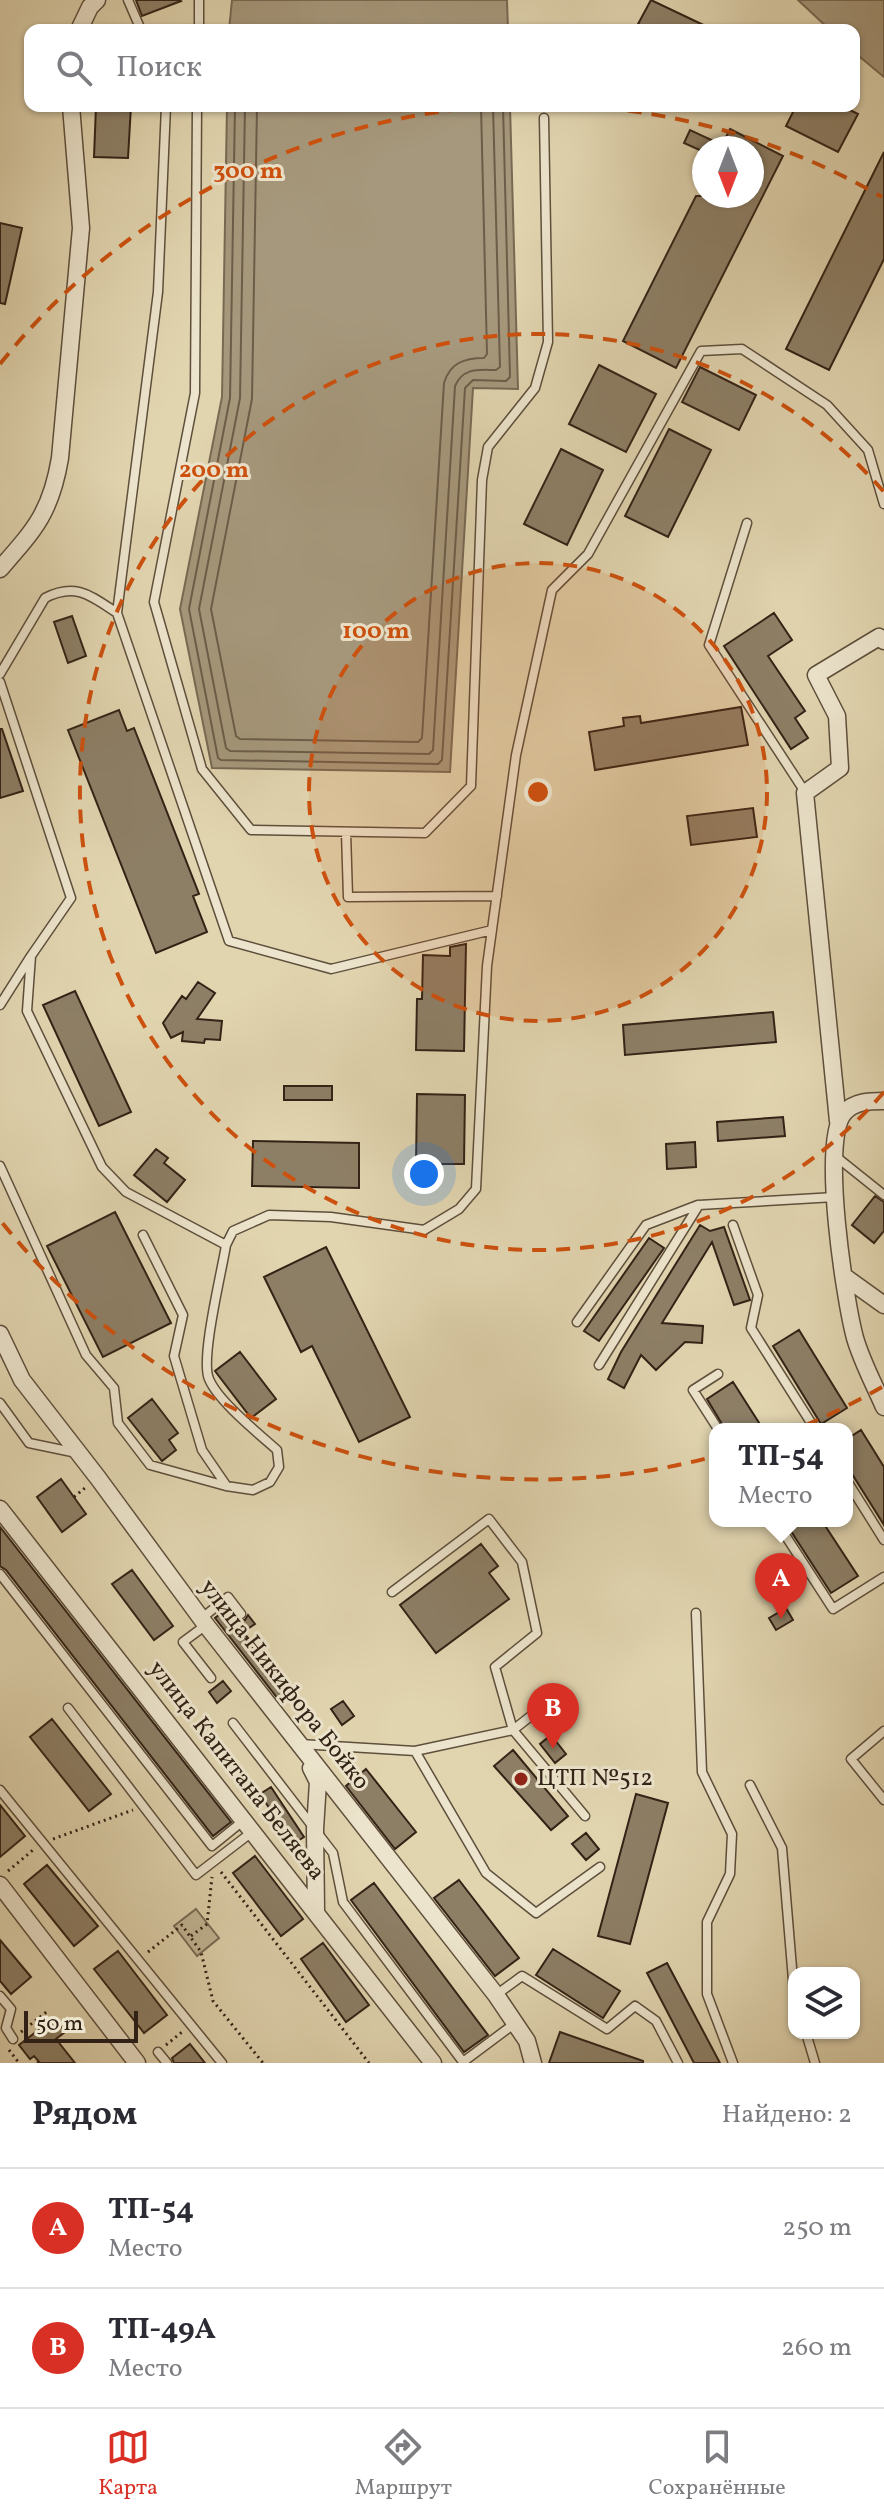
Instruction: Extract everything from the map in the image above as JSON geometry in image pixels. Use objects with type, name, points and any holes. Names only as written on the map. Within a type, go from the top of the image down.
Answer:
[{"type":"street","points":[[82,24],[97,0]]},
{"type":"street","points":[[0,569],[41,519],[55,487],[60,458],[81,228],[71,112]]},
{"type":"street","points":[[884,641],[879,637],[816,675],[837,716],[840,768],[805,793],[838,1121],[834,1154],[835,1197],[845,1277],[855,1337],[884,1407]]},
{"type":"street","points":[[838,1121],[856,1104],[884,1101]]},
{"type":"street","points":[[845,1277],[884,1305]]},
{"type":"street","name":"улица Никифора Бойко","points":[[0,1334],[22,1380],[204,1622],[496,1995],[527,2041],[533,2063]]},
{"type":"street","name":"улица Капитана Беляева","points":[[2,1515],[433,2063]]},
{"type":"street","points":[[300,1744],[318,1782],[316,1911]]},
{"type":"street","points":[[0,1885],[131,2060]]},
{"type":"lane","points":[[128,0],[138,24]]},
{"type":"lane","points":[[199,0],[199,24]]},
{"type":"lane","points":[[166,112],[158,292],[117,613],[229,941],[331,969],[492,930]]},
{"type":"lane","points":[[197,112],[195,393],[154,602],[202,769],[251,830],[346,832],[425,833],[471,786],[482,480],[488,447],[535,388],[548,342],[544,118]]},
{"type":"lane","points":[[0,1166],[86,1355],[114,1388],[118,1423],[150,1465],[226,1486],[253,1490],[270,1482],[279,1467],[277,1450],[234,1412],[208,1378],[207,1347],[226,1245],[233,1231],[269,1215],[331,1217],[424,1230],[459,1209],[476,1189],[487,966],[516,755],[552,590],[588,554],[701,351],[742,349],[827,405],[868,450],[884,504]]},
{"type":"lane","points":[[747,523],[709,645],[805,793]]},
{"type":"lane","points":[[0,674],[45,598],[58,591],[89,594],[117,613]]},
{"type":"lane","points":[[0,682],[71,898],[0,1005]]},
{"type":"lane","points":[[346,832],[348,897],[497,896]]},
{"type":"lane","points":[[31,956],[27,1011],[102,1167],[126,1192],[226,1245]]},
{"type":"lane","points":[[834,1154],[884,1195]]},
{"type":"lane","points":[[577,1322],[646,1225],[699,1205],[835,1197]]},
{"type":"lane","points":[[599,1365],[699,1205]]},
{"type":"lane","points":[[733,1225],[758,1295],[751,1328],[811,1423]]},
{"type":"lane","points":[[143,1235],[183,1315],[174,1356],[202,1450],[226,1486]]},
{"type":"lane","points":[[714,1423],[693,1390],[718,1374]]},
{"type":"lane","points":[[0,1403],[29,1443],[80,1454]]},
{"type":"lane","points":[[853,1491],[884,1540]]},
{"type":"lane","points":[[392,1592],[489,1519],[522,1562],[537,1633],[495,1667],[513,1730],[585,1816]]},
{"type":"lane","points":[[780,1527],[833,1609],[881,1579],[884,1590]]},
{"type":"lane","points":[[0,1574],[212,1846],[248,1826]]},
{"type":"lane","points":[[211,1678],[183,1642],[228,1597],[241,1614]]},
{"type":"lane","points":[[696,1613],[702,1772],[732,1834],[730,1874],[707,1922],[707,1994],[733,2063]]},
{"type":"lane","points":[[300,1744],[415,1751],[513,1730],[546,1704]]},
{"type":"lane","points":[[68,1708],[196,1875],[214,1862],[248,1826]]},
{"type":"lane","points":[[233,1723],[333,1853],[343,1902],[463,2062],[514,2024]]},
{"type":"lane","points":[[884,1731],[851,1759],[884,1800]]},
{"type":"lane","points":[[415,1751],[486,1873],[536,1913],[600,1867]]},
{"type":"lane","points":[[750,1785],[782,1848],[792,1967]]},
{"type":"lane","points":[[0,1790],[222,2063]]},
{"type":"lane","points":[[496,1995],[522,1976],[607,2029],[635,2006],[656,2021],[678,2063]]},
{"type":"lane","points":[[0,1996],[11,2009],[6,2028],[13,2039]]},
{"type":"lane","points":[[808,2039],[815,2063]]},
{"type":"lane","points":[[158,2052],[167,2063]]},
{"type":"path","points":[[0,1877],[43,1843],[144,1806]]},
{"type":"path","points":[[191,1936],[207,1924],[214,1862]]},
{"type":"path","points":[[214,1862],[369,2063]]},
{"type":"path","points":[[138,1960],[182,1925],[201,1952],[213,2001],[263,2063]]},
{"type":"shaded area","points":[[196,1909],[219,1938],[197,1956],[174,1926]]},
{"type":"water","points":[[232,0],[507,0],[508,24],[230,24]]},
{"type":"water","points":[[798,0],[884,0],[884,77],[860,57],[860,24],[824,24]]},
{"type":"water","points":[[227,112],[510,112],[518,389],[473,388],[450,772],[212,768],[180,609],[222,397]]},
{"type":"building","points":[[136,0],[180,0],[181,1],[142,16]]},
{"type":"building","points":[[651,0],[701,24],[638,24]]},
{"type":"building","points":[[96,112],[131,112],[128,158],[94,157]]},
{"type":"building","points":[[793,112],[858,114],[838,152],[786,126]]},
{"type":"building","points":[[730,129],[744,136],[726,136]]},
{"type":"building","points":[[690,130],[703,136],[692,136],[692,147],[684,143]]},
{"type":"building","points":[[764,146],[783,156],[764,194]]},
{"type":"building","points":[[884,152],[884,259],[829,370],[786,349]]},
{"type":"building","points":[[692,204],[692,208],[757,208],[676,368],[623,341]]},
{"type":"building","points":[[0,223],[22,228],[5,304],[0,303]]},
{"type":"building","points":[[599,365],[656,394],[626,452],[569,424]]},
{"type":"building","points":[[700,367],[756,395],[739,430],[682,402]]},
{"type":"building","points":[[669,429],[711,450],[668,537],[625,516]]},
{"type":"building","points":[[561,449],[603,470],[567,545],[524,524]]},
{"type":"building","points":[[774,613],[792,640],[768,656],[805,711],[795,718],[808,738],[791,749],[724,646]]},
{"type":"building","points":[[72,616],[86,656],[68,663],[54,622]]},
{"type":"building","points":[[741,707],[748,745],[595,770],[589,732],[624,726],[623,718],[640,716],[641,723]]},
{"type":"building","points":[[119,710],[127,731],[134,728],[199,894],[193,896],[207,932],[156,953],[68,730]]},
{"type":"building","points":[[0,729],[23,791],[0,798]]},
{"type":"building","points":[[753,808],[757,837],[691,845],[687,816]]},
{"type":"building","points":[[466,944],[464,1051],[416,1050],[417,999],[422,999],[423,955],[450,956],[450,947]]},
{"type":"building","points":[[198,982],[215,993],[197,1019],[222,1021],[220,1040],[205,1039],[204,1043],[182,1041],[183,1032],[171,1038],[163,1023],[182,996],[186,999]]},
{"type":"building","points":[[75,991],[131,1112],[99,1126],[43,1005]]},
{"type":"building","points":[[773,1012],[776,1042],[625,1055],[623,1025]]},
{"type":"building","points":[[284,1086],[332,1086],[332,1100],[284,1100]]},
{"type":"building","points":[[417,1094],[465,1095],[464,1164],[416,1164]]},
{"type":"building","points":[[783,1117],[785,1136],[718,1141],[717,1122]]},
{"type":"building","points":[[253,1141],[359,1143],[359,1188],[252,1186]]},
{"type":"building","points":[[695,1142],[696,1167],[667,1169],[666,1144]]},
{"type":"building","points":[[156,1149],[168,1158],[164,1163],[185,1180],[167,1202],[134,1175]]},
{"type":"building","points":[[875,1196],[884,1202],[884,1231],[874,1243],[852,1225]]},
{"type":"building","points":[[115,1212],[171,1323],[103,1357],[47,1246]]},
{"type":"building","points":[[700,1225],[710,1231],[724,1227],[750,1300],[734,1305],[712,1242],[662,1323],[703,1326],[702,1343],[685,1342],[656,1370],[641,1355],[624,1388],[608,1379],[621,1352]]},
{"type":"building","points":[[649,1238],[664,1248],[599,1341],[584,1331]]},
{"type":"building","points":[[326,1247],[410,1417],[359,1442],[312,1346],[301,1352],[264,1277]]},
{"type":"building","points":[[799,1330],[847,1408],[820,1423],[773,1346]]},
{"type":"building","points":[[240,1352],[276,1399],[251,1418],[215,1371]]},
{"type":"building","points":[[733,1382],[759,1423],[721,1423],[707,1399]]},
{"type":"building","points":[[152,1399],[178,1433],[169,1440],[176,1450],[162,1461],[128,1418]]},
{"type":"building","points":[[861,1430],[884,1467],[884,1525],[853,1476],[853,1435]]},
{"type":"building","points":[[61,1479],[86,1514],[62,1532],[37,1497]]},
{"type":"building","points":[[0,1527],[231,1822],[213,1836],[0,1566]]},
{"type":"building","points":[[788,1527],[826,1527],[858,1576],[831,1593]]},
{"type":"building","points":[[481,1544],[498,1566],[489,1573],[509,1599],[436,1653],[400,1605]]},
{"type":"building","points":[[132,1570],[173,1626],[154,1640],[112,1584]]},
{"type":"building","points":[[228,1608],[238,1620],[245,1620],[248,1615],[255,1624],[243,1632],[287,1693],[278,1699],[215,1618]]},
{"type":"building","points":[[786,1608],[793,1620],[776,1630],[769,1618]]},
{"type":"building","points":[[223,1681],[231,1691],[217,1703],[209,1692]]},
{"type":"building","points":[[343,1701],[354,1716],[342,1725],[331,1709]]},
{"type":"building","points":[[52,1719],[111,1794],[89,1811],[30,1737]]},
{"type":"building","points":[[551,1735],[566,1754],[555,1763],[540,1744]]},
{"type":"building","name":"ЦТП №512","points":[[513,1750],[568,1816],[551,1830],[494,1766]]},
{"type":"building","points":[[366,1769],[416,1832],[395,1849],[346,1786]]},
{"type":"building","points":[[271,1787],[304,1837],[293,1844],[260,1794]]},
{"type":"building","points":[[636,1794],[668,1803],[630,1944],[598,1936]]},
{"type":"building","points":[[0,1805],[25,1836],[0,1857]]},
{"type":"building","points":[[586,1833],[599,1849],[586,1860],[572,1844]]},
{"type":"building","points":[[255,1856],[303,1919],[281,1936],[233,1873]]},
{"type":"building","points":[[47,1865],[98,1926],[74,1946],[24,1884]]},
{"type":"building","points":[[459,1880],[519,1958],[495,1976],[434,1898]]},
{"type":"building","points":[[374,1883],[488,2035],[464,2052],[351,1900]]},
{"type":"building","points":[[0,1940],[31,1977],[11,1994],[0,1981]]},
{"type":"building","points":[[323,1943],[369,2005],[346,2022],[301,1959]]},
{"type":"building","points":[[553,1949],[620,1991],[603,2018],[536,1975]]},
{"type":"building","points":[[118,1951],[167,2015],[144,2033],[94,1969]]},
{"type":"building","points":[[667,1963],[720,2063],[694,2063],[647,1973]]},
{"type":"building","points":[[54,2018],[65,2032],[56,2039],[75,2063],[40,2063],[34,2056],[30,2059],[19,2045]]},
{"type":"building","points":[[560,2032],[643,2061],[643,2063],[549,2063]]},
{"type":"building","points":[[190,2044],[205,2063],[174,2063],[172,2058]]},
{"type":"place","name":"ТП-54","points":[[781,1619]]},
{"type":"place","name":"ТП-49А","points":[[553,1749]]},
{"type":"place","name":"ЦТП №512","points":[[521,1779]]}]
